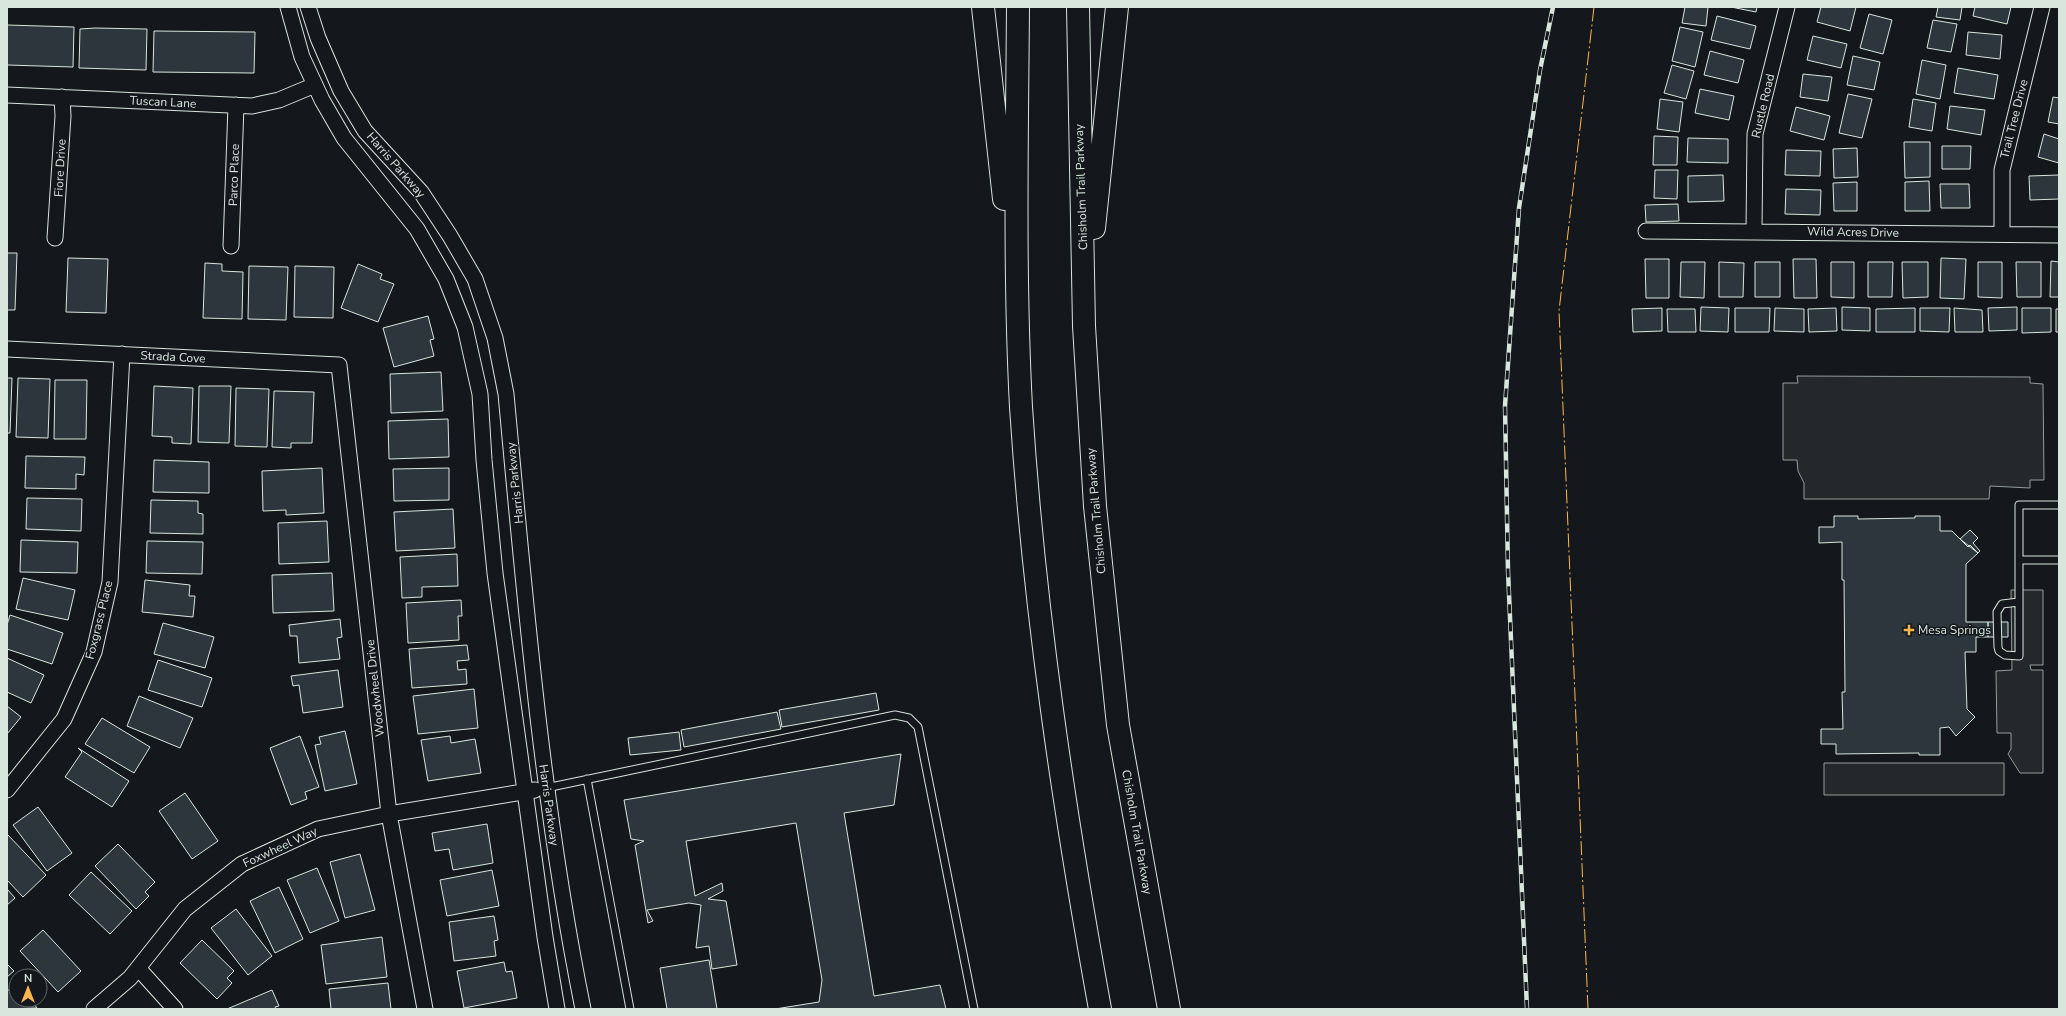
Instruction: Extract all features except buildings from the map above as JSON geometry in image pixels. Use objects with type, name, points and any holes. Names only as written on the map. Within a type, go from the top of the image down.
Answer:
[{"type":"highway","points":[[983,7],[1017,322],[1029,511],[1041,620],[1071,846],[1100,1009]]},
{"type":"highway","points":[[1017,322],[1016,123],[1018,7]]},
{"type":"highway","name":"Chisholm Trail Parkway","points":[[1078,7],[1084,326],[1095,506],[1118,724],[1169,1009]]},
{"type":"highway","points":[[1084,326],[1117,7]]},
{"type":"street","name":"Harris Parkway","points":[[288,7],[302,57],[315,85],[344,138],[417,229],[446,279],[465,327],[480,394],[484,460],[496,573],[545,937],[557,1009]]},
{"type":"street","name":"Harris Parkway","points":[[308,7],[318,38],[341,91],[365,131],[421,192],[450,236],[475,279],[495,338],[506,394],[546,788],[558,873],[583,1009]]},
{"type":"street","name":"Rustle Road","points":[[1754,231],[1755,134],[1788,7]]},
{"type":"street","name":"Trail Tree Drive","points":[[2002,233],[2002,170],[2042,7]]},
{"type":"street","name":"Tuscan Lane","points":[[7,95],[236,105],[266,104],[315,85]]},
{"type":"street","name":"Fiore Drive","points":[[55,238],[63,116],[62,97]]},
{"type":"street","name":"Parco Place","points":[[231,246],[236,105]]},
{"type":"street","name":"Wild Acres Drive","points":[[1646,231],[2002,233],[2059,235]]},
{"type":"street","name":"Strada Cove","points":[[7,348],[339,365]]},
{"type":"street","name":"Foxgrass Place","points":[[7,790],[64,719],[94,652],[110,582],[122,354]]},
{"type":"street","name":"Woodwheel Drive","points":[[339,365],[389,814],[425,1009]]},
{"type":"street","name":"Foxwheel Way","points":[[94,1009],[130,978],[185,909],[242,864],[318,829],[389,814],[546,788]]},
{"type":"street","points":[[138,968],[175,1009]]},
{"type":"lane","points":[[2019,602],[2002,604],[1997,612],[1998,647],[1999,651],[2006,655],[2019,656],[2019,602],[2019,560],[2019,506],[2059,506]]},
{"type":"lane","points":[[2019,560],[2059,560]]},
{"type":"lane","points":[[546,788],[895,715],[909,718],[918,727],[974,1009]]},
{"type":"lane","points":[[587,779],[630,1009]]},
{"type":"shaded area","points":[[1797,376],[2030,377],[2030,383],[2043,384],[2044,480],[2030,480],[2030,488],[1990,486],[1989,499],[1804,499],[1804,483],[1798,471],[1797,460],[1783,460],[1783,383],[1798,383]]},
{"type":"shaded area","points":[[2011,590],[2043,590],[2043,665],[2030,665],[2031,670],[2043,670],[2043,773],[2020,773],[2008,754],[2011,749],[2011,733],[1997,733],[1996,671],[2012,670]]},
{"type":"shaded area","points":[[1824,763],[2004,763],[2004,795],[1824,795]]},
{"type":"railway","points":[[1527,1009],[1508,571],[1505,406],[1519,208],[1540,70],[1553,7]]},
{"type":"power","points":[[1588,1009],[1559,311],[1594,7]]},
{"type":"place","name":"Mesa Springs","points":[[1909,630]]}]
